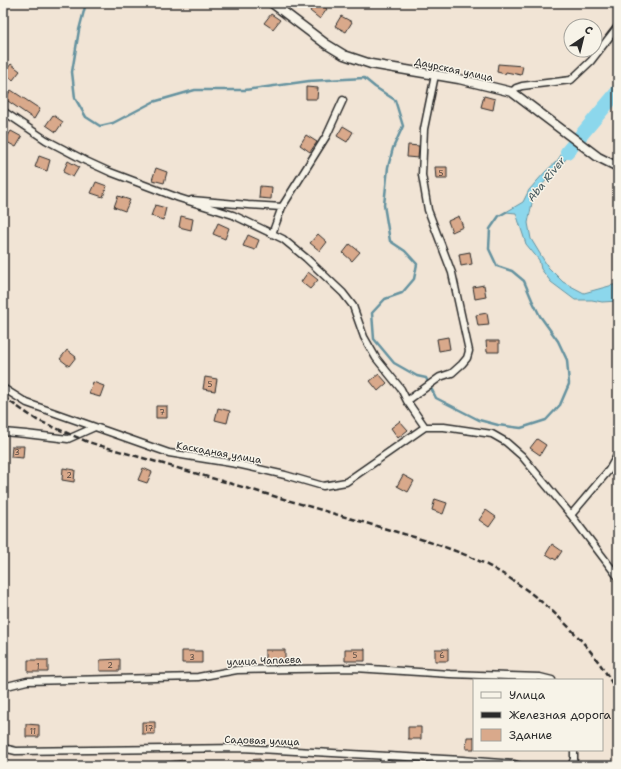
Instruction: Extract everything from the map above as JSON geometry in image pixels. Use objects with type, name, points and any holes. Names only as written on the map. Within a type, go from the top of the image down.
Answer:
[{"type":"street","name":"Даурская улица","points":[[272,3],[326,44],[344,55],[371,64],[459,79],[512,92],[598,158],[618,167]]},
{"type":"street","points":[[512,92],[516,88],[522,86],[571,80],[591,61],[618,26]]},
{"type":"street","points":[[407,401],[440,377],[452,373],[462,364],[469,351],[452,273],[428,210],[422,175],[424,129],[434,75]]},
{"type":"street","points":[[272,234],[282,207],[327,135],[343,100]]},
{"type":"street","points":[[3,111],[46,140],[110,172],[178,198],[233,215],[283,239],[343,294],[353,306],[364,337],[376,358],[401,389],[407,401],[425,427],[444,427],[492,434],[506,442],[522,456],[571,515],[618,577]]},
{"type":"street","points":[[178,198],[248,206],[282,207]]},
{"type":"street","name":"Каскадная улица","points":[[3,388],[27,403],[169,453],[237,464],[323,486],[346,482],[425,427]]},
{"type":"street","points":[[3,432],[68,439],[95,428]]},
{"type":"street","points":[[571,515],[609,470],[618,454]]},
{"type":"street","name":"улица Чапаева","points":[[3,687],[27,681],[198,676],[237,670],[355,668],[450,674],[540,677],[548,679]]},
{"type":"street","name":"Садовая улица","points":[[3,748],[16,751],[241,748],[462,760],[516,765]]},
{"type":"street","points":[[571,766],[574,759],[574,751]]},
{"type":"street","points":[[383,766],[384,756]]},
{"type":"water","points":[[571,140],[578,146],[541,186],[533,198],[528,223],[531,239],[548,267],[563,282],[584,293],[618,285],[618,301],[602,302],[592,300],[575,300],[551,282],[541,269],[539,260],[526,244],[516,213],[506,212],[523,202],[529,190],[557,161]]},
{"type":"building","points":[[304,3],[319,3],[327,9],[320,19],[310,11],[312,8]]},
{"type":"building","points":[[271,14],[280,20],[273,29],[264,23]]},
{"type":"building","points":[[341,16],[352,22],[346,32],[335,26]]},
{"type":"building","points":[[11,64],[20,71],[13,80],[4,73]]},
{"type":"building","points":[[498,64],[523,66],[521,75],[497,72]]},
{"type":"building","points":[[306,87],[318,88],[317,99],[306,99]]},
{"type":"building","points":[[11,90],[40,109],[34,119],[5,99]]},
{"type":"building","points":[[484,96],[495,99],[493,110],[481,107]]},
{"type":"building","points":[[53,115],[63,122],[56,132],[46,125]]},
{"type":"building","points":[[343,126],[353,132],[347,142],[337,136]]},
{"type":"building","points":[[11,131],[22,137],[16,147],[5,141]]},
{"type":"building","points":[[306,135],[317,142],[310,152],[300,145]]},
{"type":"building","points":[[408,145],[419,146],[418,158],[407,157]]},
{"type":"building","points":[[39,156],[50,160],[47,171],[35,167]]},
{"type":"building","points":[[68,161],[79,167],[73,177],[63,172]]},
{"type":"building","points":[[435,167],[447,167],[447,179],[436,179]]},
{"type":"building","points":[[156,168],[167,172],[164,183],[152,180]]},
{"type":"building","points":[[96,182],[107,186],[103,197],[91,193]]},
{"type":"building","points":[[260,186],[272,187],[271,199],[259,198]]},
{"type":"building","points":[[118,196],[130,200],[125,211],[114,207]]},
{"type":"building","points":[[155,205],[166,208],[163,220],[151,216]]},
{"type":"building","points":[[181,216],[193,219],[191,230],[179,227]]},
{"type":"building","points":[[459,216],[463,227],[452,232],[448,221]]},
{"type":"building","points":[[218,223],[229,228],[225,239],[213,234]]},
{"type":"building","points":[[318,234],[327,242],[320,251],[310,243]]},
{"type":"building","points":[[248,235],[259,240],[255,250],[243,246]]},
{"type":"building","points":[[350,244],[360,252],[352,261],[343,253]]},
{"type":"building","points":[[470,252],[472,264],[461,266],[459,254]]},
{"type":"building","points":[[308,272],[318,280],[310,289],[301,282]]},
{"type":"building","points":[[484,285],[486,297],[475,299],[473,287]]},
{"type":"building","points":[[487,313],[489,325],[478,326],[476,315]]},
{"type":"building","points":[[448,337],[450,349],[439,351],[437,339]]},
{"type":"building","points":[[486,341],[499,341],[499,352],[487,352]]},
{"type":"building","points":[[67,350],[76,357],[69,366],[60,359]]},
{"type":"building","points":[[379,374],[387,383],[378,391],[370,381]]},
{"type":"building","points":[[205,377],[217,379],[215,391],[203,389]]},
{"type":"building","points":[[93,382],[104,386],[100,397],[89,394]]},
{"type":"building","points":[[156,406],[167,406],[167,418],[156,418]]},
{"type":"building","points":[[218,408],[230,411],[227,423],[215,420]]},
{"type":"building","points":[[400,421],[408,430],[398,438],[391,428]]},
{"type":"building","points":[[537,439],[546,445],[540,455],[530,448]]},
{"type":"building","points":[[12,446],[24,446],[23,458],[11,457]]},
{"type":"building","points":[[63,468],[75,470],[74,482],[62,480]]},
{"type":"building","points":[[143,468],[152,472],[147,483],[138,480]]},
{"type":"building","points":[[403,475],[414,481],[408,492],[397,486]]},
{"type":"building","points":[[435,499],[447,503],[443,514],[432,510]]},
{"type":"building","points":[[486,510],[496,517],[489,527],[479,520]]},
{"type":"building","points":[[552,544],[562,551],[556,560],[546,554]]},
{"type":"building","points":[[345,649],[365,649],[365,661],[345,661]]},
{"type":"building","points":[[435,649],[448,649],[448,661],[435,661]]},
{"type":"building","points":[[265,650],[285,650],[285,661],[265,661]]},
{"type":"building","points":[[182,651],[202,651],[202,663],[182,663]]},
{"type":"building","points":[[120,659],[120,671],[100,671],[100,660]]},
{"type":"building","points":[[28,660],[48,660],[48,672],[28,672]]},
{"type":"building","points":[[142,722],[155,722],[155,734],[142,734]]},
{"type":"building","points":[[26,724],[39,725],[39,737],[26,737]]},
{"type":"building","points":[[408,727],[421,727],[421,739],[408,739]]},
{"type":"building","points":[[467,737],[473,737],[473,749],[466,749]]},
{"type":"building","points":[[260,759],[261,766],[248,766],[248,760]]},
{"type":"building","points":[[184,760],[185,766],[167,766],[166,762]]},
{"type":"waterway","points":[[86,3],[79,30],[72,72],[75,98],[86,117],[100,126],[113,123],[153,102],[195,90],[245,90],[309,81],[364,78],[395,100],[403,126],[393,148],[388,167],[384,205],[390,241],[405,251],[417,264],[414,279],[402,293],[385,299],[372,313],[374,339],[394,363],[417,376],[426,378],[436,398],[479,420],[498,425],[521,428],[546,420],[560,405],[569,384],[567,360],[558,341],[540,316],[524,281],[512,271],[497,266],[489,249],[490,229],[499,216],[506,212]]},
{"type":"waterway","name":"Aba River","points":[[567,152],[618,91]]},
{"type":"railway","points":[[3,397],[37,420],[88,442],[414,537],[456,551],[477,560],[496,570],[531,593],[566,624],[596,659],[609,677],[618,695]]}]
